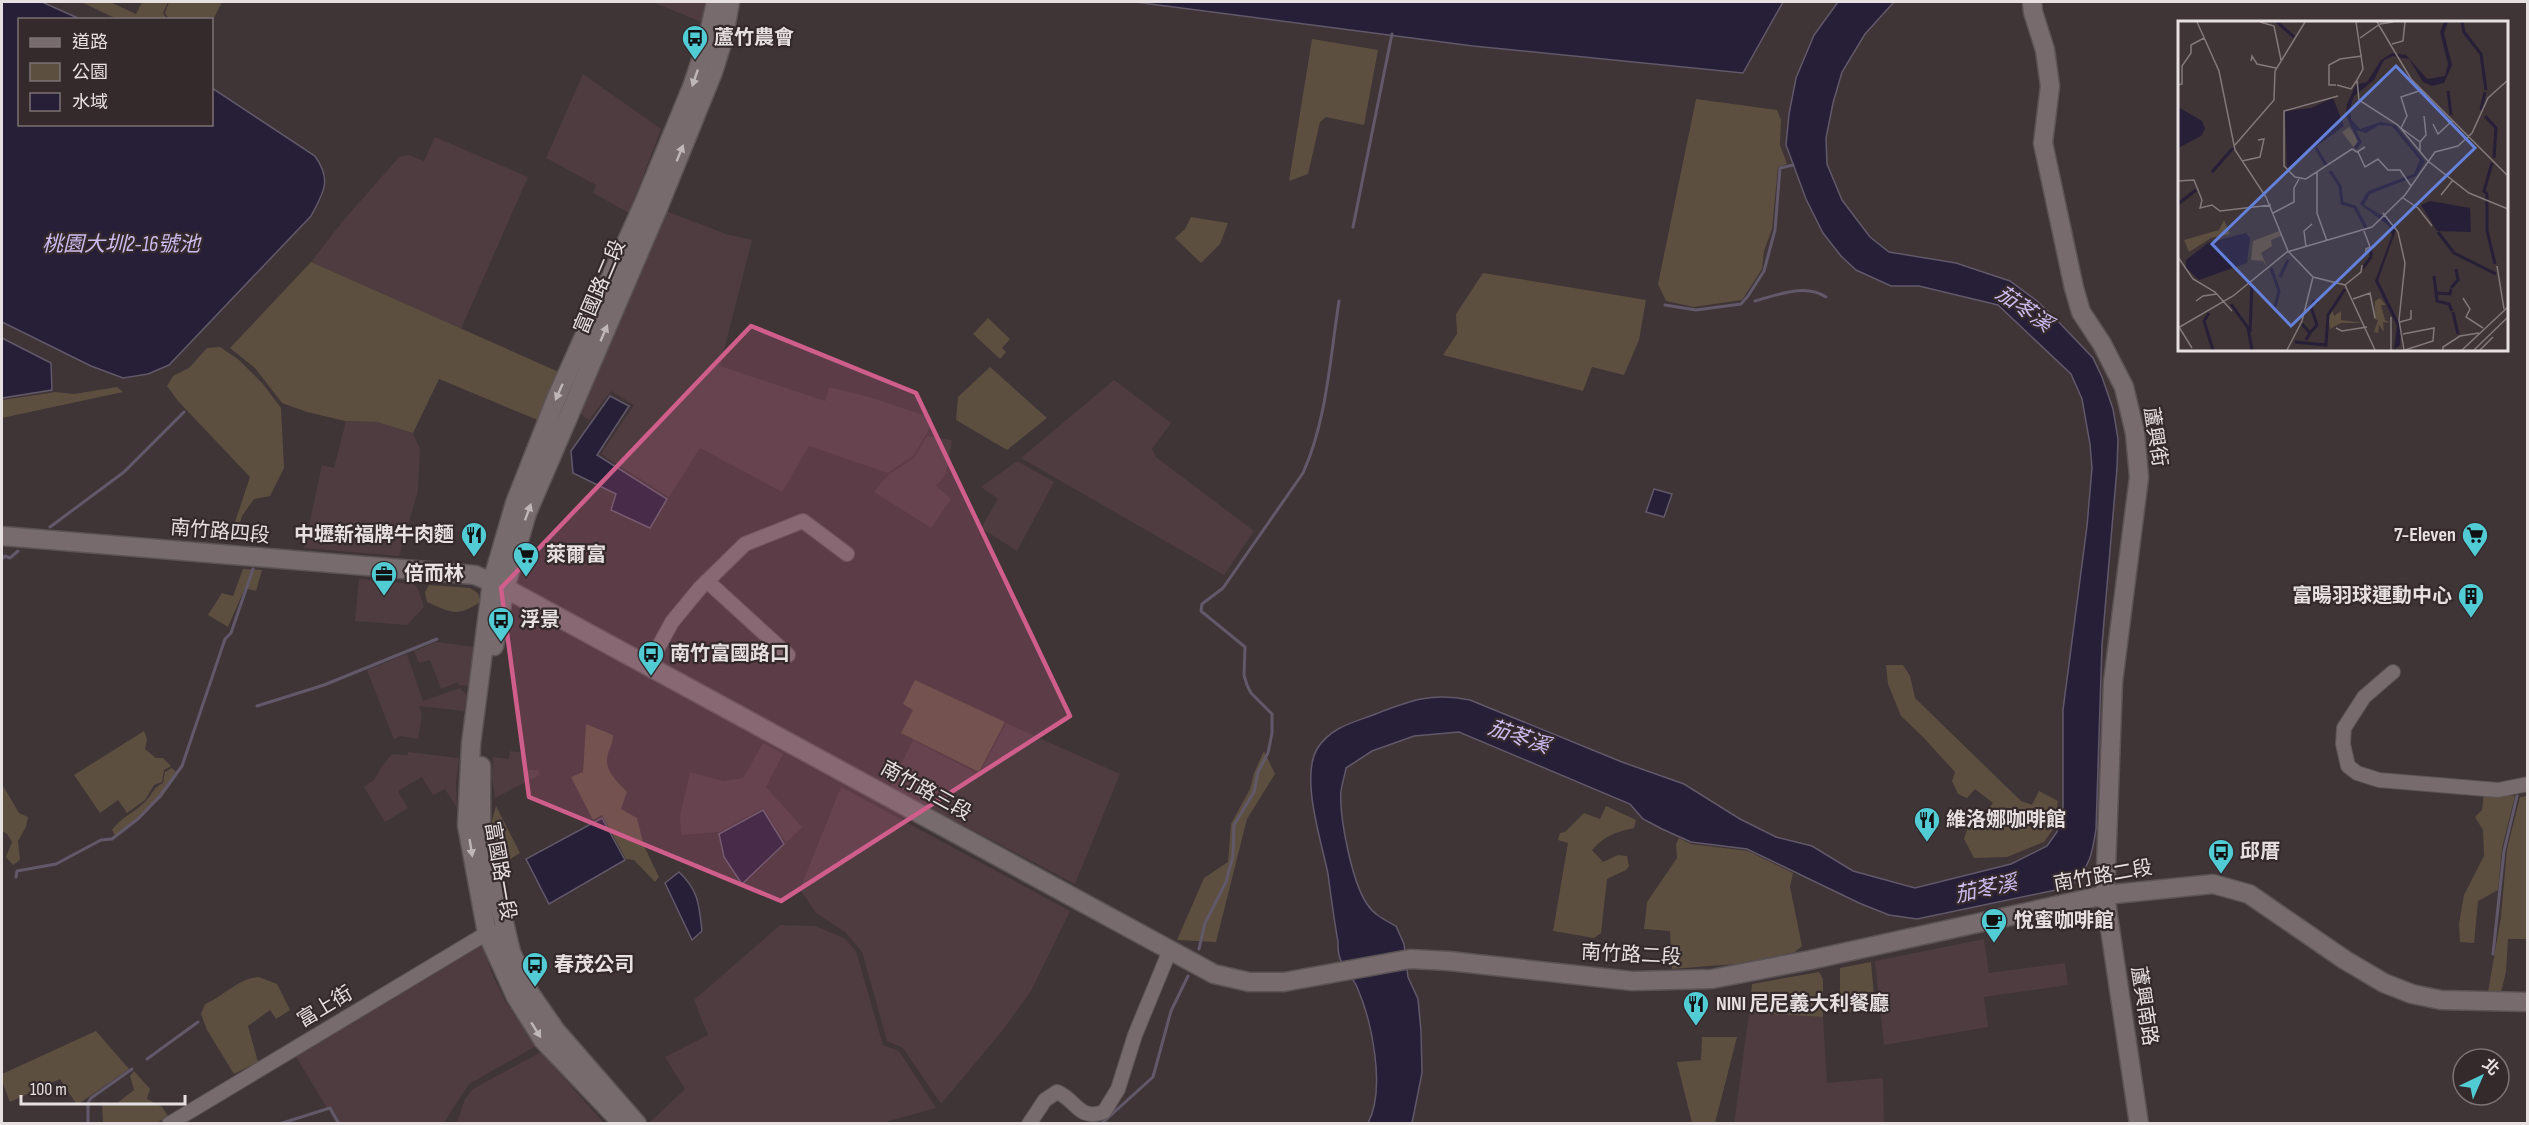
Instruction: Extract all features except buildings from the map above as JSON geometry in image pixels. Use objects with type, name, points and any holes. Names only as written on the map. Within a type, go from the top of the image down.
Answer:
[{"type":"street","name":"富國路二段","points":[[498,585],[515,503],[556,399],[644,203],[692,87],[707,42],[716,2]]},
{"type":"street","name":"富國路二段","points":[[498,585],[658,208],[713,72],[723,40],[730,2]]},
{"type":"street","name":"蘆興街","points":[[2032,2],[2045,50],[2050,86],[2043,143],[2074,288],[2081,312],[2102,344],[2124,387],[2135,433],[2139,477],[2113,682],[2105,895]]},
{"type":"street","points":[[648,666],[672,622],[707,581],[745,544],[803,521],[847,554]]},
{"type":"street","name":"南竹路四段","points":[[2,536],[475,575],[498,585]]},
{"type":"street","points":[[707,581],[788,655]]},
{"type":"street","name":"南竹路三段","points":[[498,585],[1214,974],[1249,982],[1284,982],[1410,959]]},
{"type":"street","name":"富國路一段","points":[[498,585],[482,746],[481,825],[496,931],[516,997],[543,1040],[623,1124]]},
{"type":"street","points":[[2393,672],[2364,697],[2344,728],[2343,744],[2348,766],[2357,773],[2379,780],[2498,790],[2528,784]]},
{"type":"street","name":"南竹路二段","points":[[1410,959],[1449,961],[1632,981],[1712,979],[1810,960],[2105,895],[2213,884],[2249,894],[2345,960],[2384,983],[2412,994],[2442,1000],[2528,1002]]},
{"type":"street","name":"蘆興南路","points":[[2105,895],[2139,1124]]},
{"type":"street","name":"富國路一段","points":[[496,931],[511,952],[529,992],[578,1057],[637,1124]]},
{"type":"street","name":"富上街","points":[[169,1124],[496,931]]},
{"type":"street","points":[[1029,1124],[1045,1100],[1058,1092],[1085,1113],[1092,1116],[1104,1112],[1118,1089],[1135,1035],[1170,950]]},
{"type":"highlighted area","points":[[751,326],[916,393],[1070,716],[781,901],[529,797],[501,588]]},
{"type":"shaded area","points":[[652,2],[707,2],[702,22]]},
{"type":"shaded area","points":[[583,74],[661,129],[629,213],[593,193],[596,185],[546,158]]},
{"type":"shaded area","points":[[435,137],[528,177],[461,329],[311,262],[342,222],[399,157],[409,155],[424,161]]},
{"type":"shaded area","points":[[663,210],[726,234],[752,240],[720,366],[825,401],[829,387],[873,398],[932,418],[927,433],[913,456],[888,473],[809,446],[782,492],[700,448],[669,497],[601,454],[634,405],[611,391],[589,420],[577,411]]},
{"type":"shaded area","points":[[1114,380],[1171,423],[1152,449],[1156,457],[1254,531],[1224,575],[1021,458]]},
{"type":"shaded area","points":[[346,421],[377,422],[413,433],[420,449],[418,491],[399,556],[304,548],[322,465],[334,468]]},
{"type":"shaded area","points":[[927,436],[952,440],[946,474],[936,486],[951,499],[931,528],[874,492],[888,475],[914,458]]},
{"type":"shaded area","points":[[1017,461],[1054,482],[1017,551],[981,528],[998,499],[981,487]]},
{"type":"shaded area","points":[[359,579],[414,584],[424,607],[407,625],[355,621]]},
{"type":"shaded area","points":[[436,642],[475,647],[469,686],[459,685],[458,682],[441,689],[430,660],[419,663],[414,651]]},
{"type":"shaded area","points":[[407,654],[423,701],[460,688],[467,695],[464,711],[419,706],[422,715],[418,739],[400,736],[394,740],[367,670]]},
{"type":"shaded area","points":[[1006,723],[1120,774],[1075,884],[890,787],[913,740],[979,774]]},
{"type":"shaded area","points":[[763,743],[783,754],[766,787],[802,827],[786,843],[763,808],[719,832],[681,835],[680,816],[690,772],[723,781],[743,778]]},
{"type":"shaded area","points":[[510,751],[525,753],[526,770],[538,770],[540,775],[495,798],[492,778],[493,757],[509,759]]},
{"type":"shaded area","points":[[408,752],[459,758],[456,783],[457,808],[445,789],[433,795],[422,777],[398,791],[408,808],[385,822],[364,787],[374,780],[392,754],[408,755]]},
{"type":"shaded area","points":[[841,787],[1070,911],[1031,991],[1003,1030],[941,1104],[903,1048],[887,1041],[862,952],[845,932],[816,913],[800,889]]},
{"type":"shaded area","points":[[780,925],[815,926],[844,938],[856,951],[883,1045],[899,1051],[936,1108],[882,1123],[650,1122],[685,1089],[665,1057],[708,1035],[694,1000]]},
{"type":"shaded area","points":[[1984,939],[1989,973],[2065,963],[2068,985],[1984,997],[1988,1027],[1884,1045],[1875,961]]},
{"type":"shaded area","points":[[482,942],[491,971],[504,999],[536,1046],[469,1084],[443,1124],[336,1123],[295,1055]]},
{"type":"shaded area","points":[[1749,1013],[1823,1017],[1827,1083],[1883,1078],[1884,1123],[1734,1124]]},
{"type":"shaded area","points":[[541,1052],[604,1123],[457,1123],[465,1099],[473,1089]]},
{"type":"green space","points":[[81,2],[110,2],[136,14],[142,2],[168,2],[163,13],[166,18],[115,18]]},
{"type":"green space","points":[[169,2],[222,2],[213,20],[213,18],[168,18],[165,13]]},
{"type":"green space","points":[[1312,39],[1378,50],[1364,125],[1326,117],[1320,122],[1308,174],[1289,181]]},
{"type":"green space","points":[[1696,99],[1777,110],[1781,120],[1780,145],[1787,164],[1778,167],[1772,229],[1764,251],[1762,269],[1742,300],[1694,307],[1666,301],[1658,284]]},
{"type":"green space","points":[[1191,217],[1228,223],[1220,244],[1201,263],[1175,238],[1185,229]]},
{"type":"green space","points":[[311,262],[561,373],[540,421],[439,379],[413,433],[377,422],[345,421],[282,403],[255,368],[230,348]]},
{"type":"green space","points":[[1483,273],[1646,300],[1639,340],[1624,375],[1592,367],[1583,391],[1443,355],[1457,334],[1456,314]]},
{"type":"green space","points":[[988,318],[1010,339],[1002,348],[1006,352],[1000,359],[973,334]]},
{"type":"green space","points":[[220,347],[239,360],[263,384],[281,408],[284,468],[270,496],[254,499],[242,516],[235,540],[229,540],[250,477],[178,401],[167,386],[173,376],[189,368],[207,348]]},
{"type":"green space","points":[[990,367],[1047,418],[1007,450],[956,420],[958,397]]},
{"type":"green space","points":[[117,387],[123,392],[2,418],[2,400],[56,392],[74,394]]},
{"type":"green space","points":[[243,569],[262,570],[256,591],[245,588],[228,627],[208,615],[222,593],[233,596]]},
{"type":"green space","points":[[429,585],[470,588],[478,593],[480,602],[459,612],[448,611],[427,602],[425,592]]},
{"type":"green space","points":[[1886,665],[1903,665],[1910,676],[1915,698],[2021,801],[2032,805],[2039,791],[2058,801],[2054,828],[2044,842],[2007,857],[1974,858],[1964,839],[1969,824],[1977,813],[1985,813],[1993,803],[1975,789],[1967,798],[1958,794],[1952,781],[1955,772],[1901,716],[1888,684]]},
{"type":"green space","points":[[915,680],[1005,722],[979,772],[901,733],[913,710],[903,704]]},
{"type":"green space","points":[[586,724],[613,735],[607,765],[612,775],[627,792],[621,809],[637,818],[644,846],[659,877],[655,882],[634,860],[626,859],[602,815],[593,820],[571,777],[583,772]]},
{"type":"green space","points":[[144,731],[147,739],[145,749],[156,758],[163,758],[171,766],[164,770],[162,782],[154,785],[145,800],[127,813],[118,800],[100,813],[74,775]]},
{"type":"green space","points":[[1264,751],[1275,774],[1247,819],[1216,942],[1177,940],[1204,878],[1228,862],[1231,824],[1250,789]]},
{"type":"green space","points":[[172,768],[178,774],[161,798],[116,837],[112,830],[116,825],[146,801],[163,783],[165,772]]},
{"type":"green space","points":[[2,784],[19,813],[28,817],[26,827],[18,841],[20,860],[13,865],[6,857],[12,842],[2,831]]},
{"type":"green space","points":[[2484,793],[2515,796],[2502,848],[2498,890],[2478,901],[2474,943],[2460,942],[2459,924],[2464,895],[2484,856],[2483,830],[2475,817],[2482,810]]},
{"type":"green space","points":[[2527,796],[2527,939],[2508,939],[2506,972],[2501,992],[2488,992],[2501,917],[2507,849],[2520,797]]},
{"type":"green space","points":[[496,806],[520,853],[500,865],[491,824]]},
{"type":"green space","points":[[1606,806],[1636,820],[1634,828],[1611,835],[1592,850],[1603,862],[1618,855],[1627,856],[1629,866],[1626,870],[1607,879],[1601,933],[1594,938],[1553,931],[1568,843],[1558,840],[1560,833],[1565,832],[1584,813],[1600,819]]},
{"type":"green space","points":[[1679,838],[1691,844],[1748,851],[1793,873],[1790,887],[1802,946],[1795,952],[1735,964],[1672,969],[1670,931],[1644,929],[1647,902],[1677,858],[1676,844]]},
{"type":"green space","points":[[1871,962],[1875,1009],[1840,1013],[1840,968]]},
{"type":"green space","points":[[1819,972],[1823,979],[1823,1017],[1749,1013],[1752,984]]},
{"type":"green space","points":[[259,977],[277,984],[290,1010],[276,1019],[270,1010],[248,1026],[258,1062],[234,1074],[207,1030],[201,1014],[205,1004],[238,984]]},
{"type":"green space","points":[[96,1031],[129,1069],[77,1105],[60,1079],[10,1102],[2,1081],[2,1074]]},
{"type":"green space","points":[[1702,1037],[1737,1037],[1715,1123],[1692,1123],[1677,1062],[1701,1060]]},
{"type":"green space","points":[[134,1071],[150,1089],[147,1099],[162,1107],[168,1116],[157,1123],[103,1123],[102,1102],[116,1104],[134,1090],[130,1076]]},
{"type":"water","name":"桃園大圳2-16號池","points":[[2,2],[42,2],[78,18],[18,18],[18,126],[213,126],[213,89],[315,156],[320,164],[325,179],[324,186],[320,200],[311,216],[169,365],[148,374],[123,378],[91,366],[2,322]]},
{"type":"water","points":[[1135,2],[1783,2],[1743,73],[1473,46]]},
{"type":"water","name":"茄苳溪","points":[[1838,2],[1894,2],[1865,34],[1842,72],[1833,103],[1826,138],[1827,164],[1842,200],[1870,237],[1889,252],[1956,263],[2010,281],[2037,301],[2093,358],[2113,409],[2118,439],[2117,468],[2102,645],[2096,829],[2089,860],[2070,887],[1917,919],[1889,915],[1747,849],[1691,842],[1643,819],[1630,804],[1459,732],[1414,736],[1372,751],[1346,768],[1341,791],[1344,832],[1361,894],[1373,911],[1396,926],[1404,944],[1408,977],[1418,999],[1422,1073],[1412,1123],[1368,1123],[1376,1092],[1372,1036],[1363,1001],[1339,955],[1328,874],[1311,793],[1312,761],[1317,749],[1328,736],[1349,724],[1420,699],[1443,697],[1470,700],[1622,762],[1684,784],[1740,819],[1776,837],[1812,846],[1853,871],[1915,888],[2011,864],[2047,846],[2057,832],[2063,807],[2063,710],[2087,526],[2092,468],[2082,399],[2071,374],[1998,305],[1919,286],[1891,286],[1856,270],[1841,256],[1823,233],[1806,199],[1786,145],[1796,78],[1814,35]]},
{"type":"water","points":[[2,338],[51,363],[52,390],[2,398]]},
{"type":"water","points":[[610,396],[629,406],[597,455],[667,499],[650,528],[611,510],[616,494],[573,473],[571,451]]},
{"type":"water","points":[[1654,489],[1672,494],[1664,517],[1646,512]]},
{"type":"water","points":[[763,810],[784,844],[742,884],[724,857],[719,834]]},
{"type":"water","points":[[602,818],[625,860],[549,904],[526,859]]},
{"type":"water","points":[[679,872],[691,886],[699,906],[702,931],[692,940],[665,883]]},
{"type":"waterway","points":[[1353,227],[1392,34]]},
{"type":"waterway","points":[[1665,305],[1696,310],[1741,304],[1764,271],[1775,230],[1780,168],[1793,165]]},
{"type":"waterway","points":[[1755,301],[1782,293],[1800,291],[1818,293],[1826,297]]},
{"type":"waterway","points":[[1199,949],[1205,923],[1226,882],[1233,856],[1234,825],[1254,792],[1258,772],[1268,753],[1272,733],[1272,714],[1251,693],[1247,685],[1244,675],[1245,647],[1201,611],[1202,604],[1223,588],[1303,473],[1323,410],[1339,301]]},
{"type":"waterway","points":[[50,527],[124,472],[184,412]]},
{"type":"waterway","points":[[2,559],[5,556],[10,558],[18,551]]},
{"type":"waterway","points":[[16,877],[17,871],[56,864],[101,840],[112,839],[139,818],[160,796],[182,766],[225,639],[231,633],[253,569]]},
{"type":"waterway","points":[[257,706],[324,685],[437,639]]},
{"type":"waterway","points":[[2493,954],[2504,851],[2517,796]]},
{"type":"waterway","points":[[1101,1124],[1153,1077],[1171,1011],[1188,976]]},
{"type":"waterway","points":[[147,1059],[198,1022]]},
{"type":"waterway","points":[[88,1124],[88,1103],[91,1098],[132,1069]]},
{"type":"waterway","points":[[279,1124],[330,1108],[339,1124]]},
{"type":"place","name":"蘆竹農會","points":[[695,61]]},
{"type":"place","name":"中壢新福牌牛肉麵","points":[[474,558]]},
{"type":"place","name":"7-Eleven","points":[[2475,558]]},
{"type":"place","name":"萊爾富","points":[[526,578]]},
{"type":"place","name":"倍而林","points":[[384,597]]},
{"type":"place","name":"富暘羽球運動中心","points":[[2471,619]]},
{"type":"place","name":"浮景","points":[[501,643]]},
{"type":"place","name":"南竹富國路口","points":[[651,677]]},
{"type":"place","name":"維洛娜咖啡館","points":[[1927,843]]},
{"type":"place","name":"邱厝","points":[[2221,875]]},
{"type":"place","name":"悅蜜咖啡館","points":[[1994,944]]},
{"type":"place","name":"春茂公司","points":[[535,988]]},
{"type":"place","name":"NINI 尼尼義大利餐廳","points":[[1696,1027]]}]
